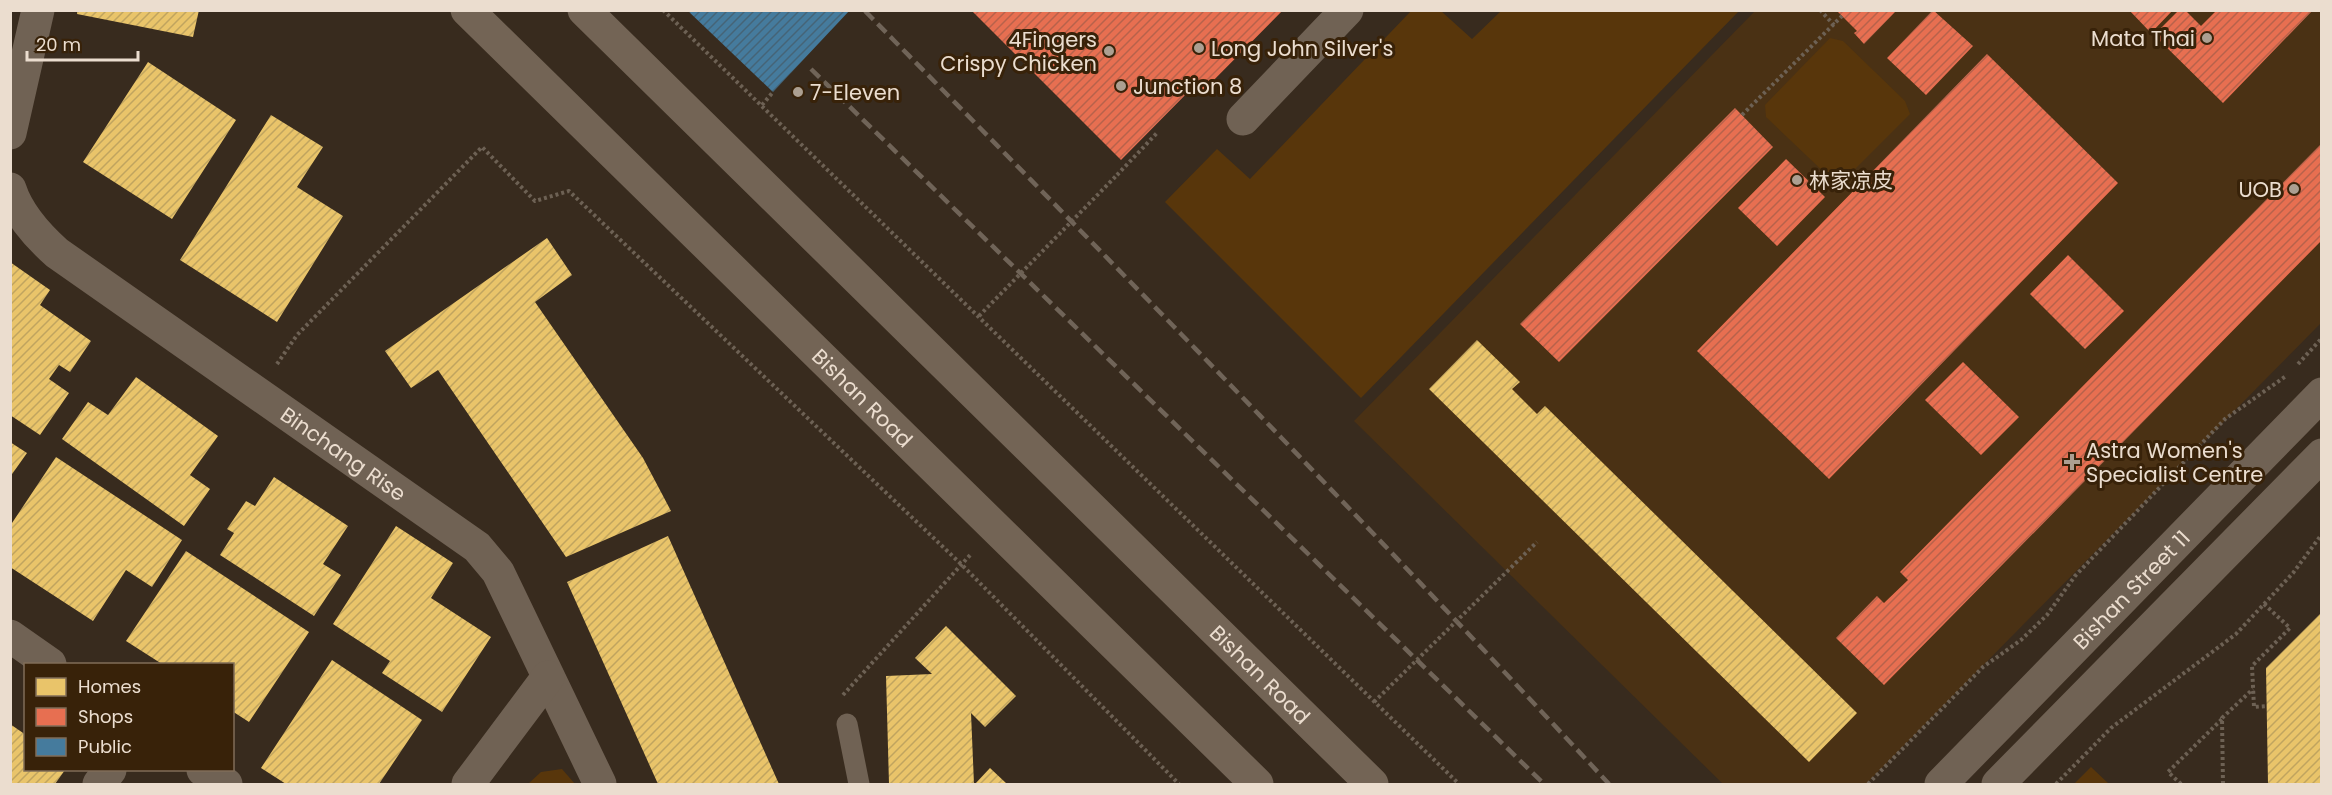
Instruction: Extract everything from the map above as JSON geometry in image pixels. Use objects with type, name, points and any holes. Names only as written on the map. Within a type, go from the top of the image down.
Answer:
[{"type":"main road","name":"Bishan Road","points":[[467,10],[1257,784]]},
{"type":"main road","name":"Bishan Road","points":[[584,10],[1372,784]]},
{"type":"street","points":[[10,133],[38,10]]},
{"type":"street","points":[[1243,119],[1347,10]]},
{"type":"street","name":"Binchang Rise","points":[[10,189],[14,202],[42,239],[57,253],[255,394],[477,547],[498,572],[600,784]]},
{"type":"street","name":"Bishan Street 11","points":[[1941,784],[2322,394]]},
{"type":"street","name":"Bishan Street 11","points":[[1998,784],[2322,455]]},
{"type":"street","points":[[10,636],[49,663]]},
{"type":"street","points":[[468,784],[548,677]]},
{"type":"street","points":[[99,784],[109,771]]},
{"type":"street","points":[[205,771],[226,784]]},
{"type":"lane","points":[[847,724],[860,784]]},
{"type":"path","points":[[663,10],[1459,784]]},
{"type":"path","points":[[1820,10],[1834,25]]},
{"type":"path","points":[[1742,115],[1842,16]]},
{"type":"path","points":[[762,105],[773,93]]},
{"type":"path","points":[[979,316],[1157,133]]},
{"type":"path","points":[[255,394],[297,334],[482,147],[535,201],[569,191],[962,565],[1179,784]]},
{"type":"path","points":[[1868,784],[1983,668],[2021,640],[2047,615],[2075,576],[2224,419],[2284,378],[2322,338]]},
{"type":"path","points":[[847,724],[842,697],[996,527]]},
{"type":"path","points":[[2056,784],[2111,728],[2236,634],[2294,573],[2322,534]]},
{"type":"path","points":[[1374,702],[1537,542]]},
{"type":"path","points":[[2264,604],[2290,628],[2252,666],[2254,707],[2267,706]]},
{"type":"path","points":[[2181,784],[2168,772],[2253,688]]},
{"type":"path","points":[[2222,718],[2223,784]]},
{"type":"shaded area","points":[[1411,11],[1441,11],[1472,39],[1501,11],[1739,11],[1361,398],[1165,202],[1217,149],[1250,179]]},
{"type":"shaded area","points":[[1755,11],[2321,11],[2321,323],[1866,784],[1723,784],[1354,421]]},
{"type":"shaded area","points":[[1830,38],[1843,41],[1905,101],[1910,114],[1843,181],[1829,177],[1766,117],[1765,105]]},
{"type":"shaded area","points":[[2091,767],[2109,784],[2074,784]]},
{"type":"shaded area","points":[[562,769],[575,784],[528,784],[541,772]]},
{"type":"building: Homes","points":[[77,10],[199,10],[193,37],[77,14]]},
{"type":"building: Homes","points":[[148,62],[236,120],[172,219],[83,162]]},
{"type":"building: Homes","points":[[271,115],[323,147],[297,187],[343,216],[277,322],[180,260]]},
{"type":"building: Homes","points":[[547,238],[572,275],[535,302],[643,458],[671,511],[566,557],[438,370],[411,388],[385,351]]},
{"type":"building: Homes","points":[[10,262],[50,290],[40,305],[91,341],[70,372],[59,365],[49,379],[69,393],[40,435],[10,415]]},
{"type":"building: Homes","points":[[1477,340],[1520,382],[1512,389],[1537,414],[1545,406],[1857,713],[1809,762],[1429,389]]},
{"type":"building: Homes","points":[[136,377],[218,436],[190,475],[210,489],[184,526],[62,439],[88,402],[108,415]]},
{"type":"building: Homes","points":[[10,442],[27,453],[10,477]]},
{"type":"building: Homes","points":[[56,457],[182,540],[152,587],[126,570],[93,621],[10,567],[10,526]]},
{"type":"building: Homes","points":[[274,477],[348,526],[323,564],[341,575],[314,616],[220,555],[234,533],[227,529],[246,501],[255,506]]},
{"type":"building: Homes","points":[[396,526],[453,563],[431,598],[491,637],[442,712],[382,673],[390,661],[333,624]]},
{"type":"building: Homes","points":[[668,536],[779,784],[658,784],[567,582]]},
{"type":"building: Homes","points":[[186,551],[309,632],[249,722],[234,712],[234,663],[160,663],[126,641]]},
{"type":"building: Homes","points":[[2322,612],[2322,784],[2268,784],[2266,668]]},
{"type":"building: Homes","points":[[946,626],[1016,696],[985,727],[971,713],[974,784],[889,784],[886,676],[932,674],[915,658]]},
{"type":"building: Homes","points":[[332,660],[422,720],[379,784],[286,784],[261,768]]},
{"type":"building: Homes","points":[[10,724],[24,734],[24,771],[64,771],[55,784],[10,784]]},
{"type":"building: Homes","points":[[990,768],[1007,784],[975,784]]},
{"type":"building: Shops","name":"Junction 8","points":[[971,10],[1283,10],[1203,91],[1196,84],[1121,160]]},
{"type":"building: Shops","points":[[1836,10],[1897,10],[1864,44],[1854,33],[1857,31]]},
{"type":"building: Shops","points":[[1933,10],[1973,46],[1926,95],[1887,58]]},
{"type":"building: Shops","points":[[2129,10],[2173,10],[2151,33]]},
{"type":"building: Shops","points":[[2179,10],[2185,10],[2201,26],[2217,10],[2313,10],[2223,103],[2154,35]]},
{"type":"building: Shops","points":[[1987,54],[2118,183],[1829,479],[1697,351]]},
{"type":"building: Shops","points":[[1735,108],[1773,147],[1559,362],[1520,324]]},
{"type":"building: Shops","points":[[2322,143],[2322,240],[1884,685],[1836,638],[1877,596],[1884,603],[1908,580],[1900,572]]},
{"type":"building: Shops","points":[[1786,159],[1825,197],[1777,246],[1738,208]]},
{"type":"building: Shops","points":[[2068,255],[2124,311],[2085,349],[2030,294]]},
{"type":"building: Shops","points":[[1963,362],[2019,417],[1981,455],[1925,400]]},
{"type":"building: Public","points":[[687,10],[850,10],[773,92]]},
{"type":"railway","points":[[865,11],[1240,395],[1609,784]]},
{"type":"railway","points":[[811,69],[1544,784]]},
{"type":"place","name":"Mata Thai","points":[[2207,38]]},
{"type":"place","name":"Long John Silver's","points":[[1199,48]]},
{"type":"place","name":"4Fingers Crispy Chicken","points":[[1109,51]]},
{"type":"place","name":"Junction 8","points":[[1121,86]]},
{"type":"place","name":"7-Eleven","points":[[798,92]]},
{"type":"place","name":"林家凉皮","points":[[1797,180]]},
{"type":"place","name":"UOB","points":[[2294,189]]},
{"type":"place","name":"Astra Women's Specialist Centre","points":[[2072,462]]}]
